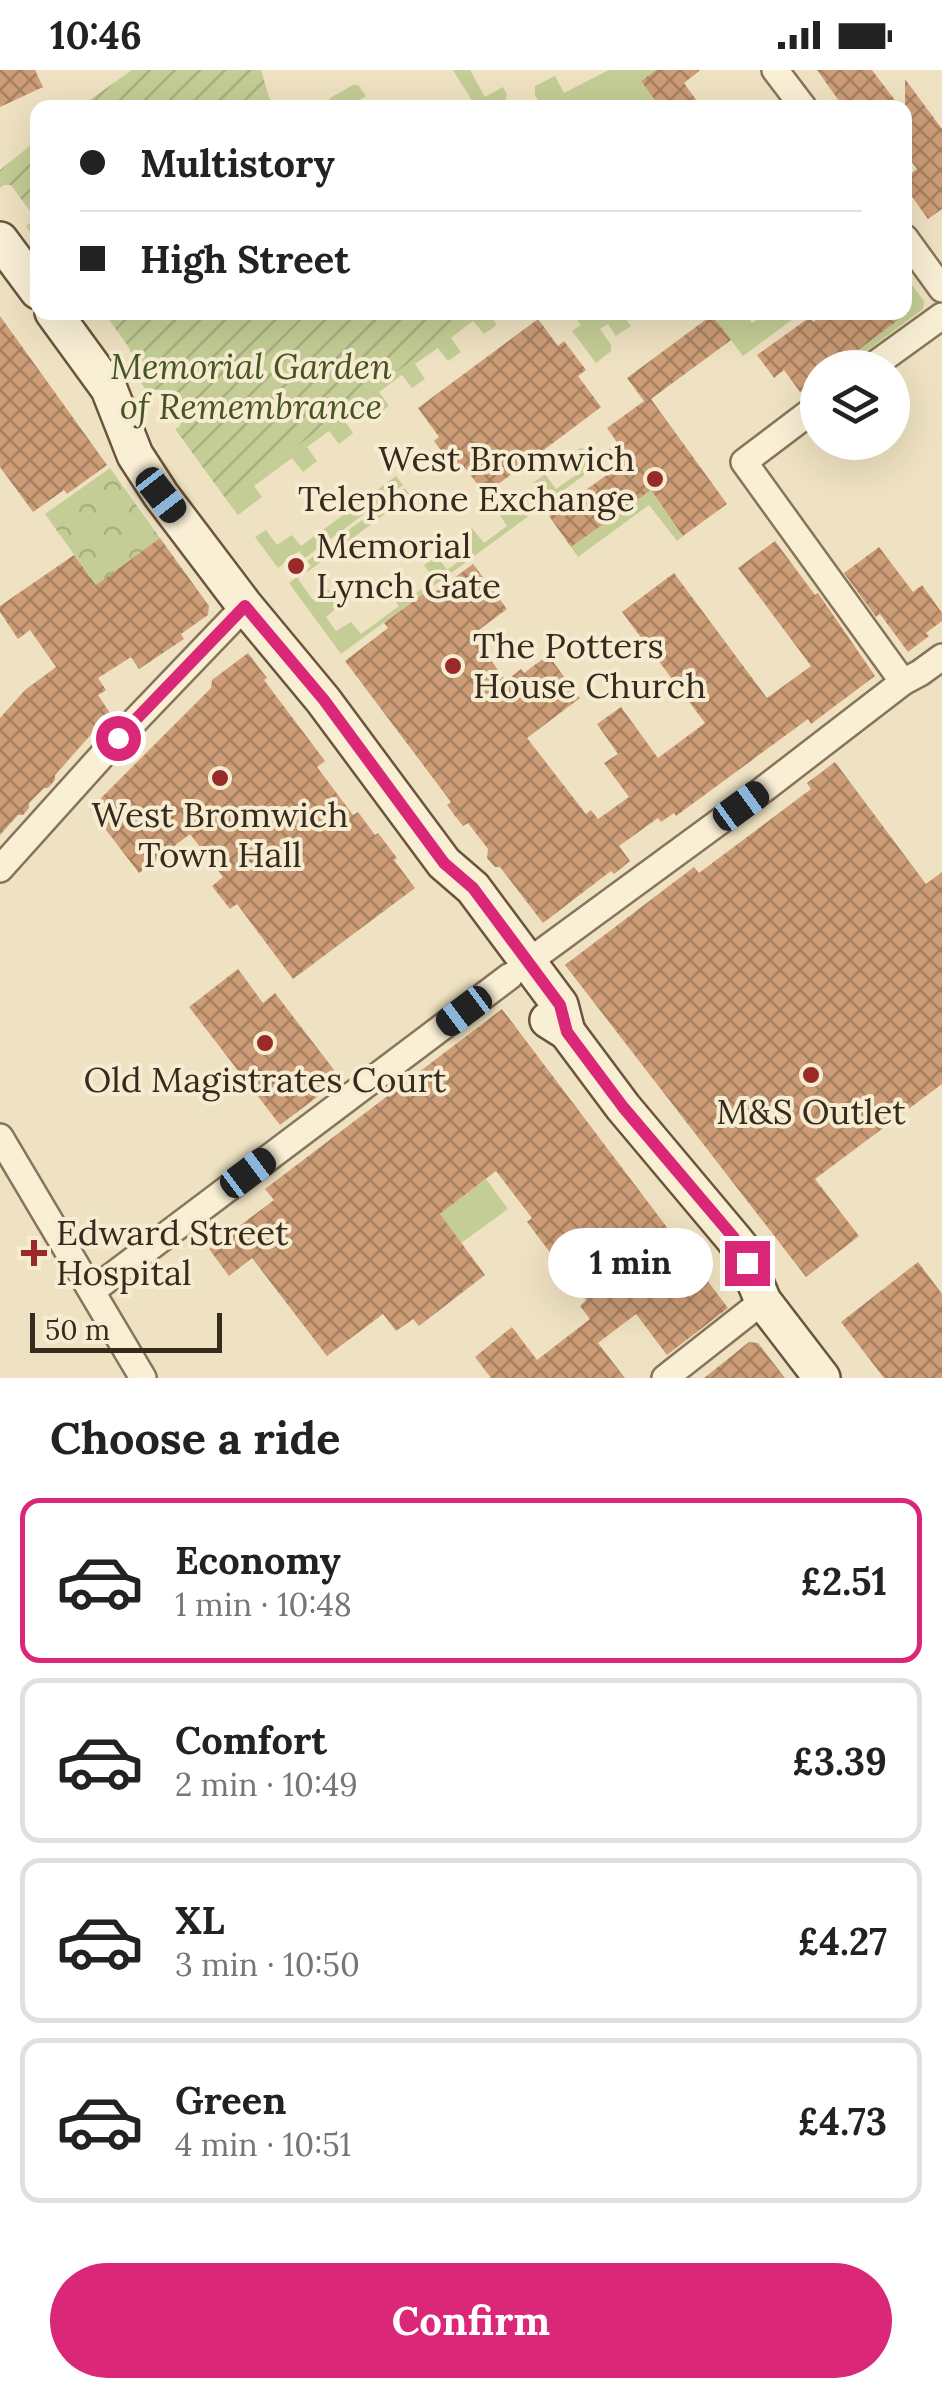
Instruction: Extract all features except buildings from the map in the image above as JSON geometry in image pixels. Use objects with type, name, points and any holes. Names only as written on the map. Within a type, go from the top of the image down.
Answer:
[{"type":"street","points":[[775,70],[798,100]]},
{"type":"street","points":[[0,240],[30,280]]},
{"type":"street","points":[[912,248],[942,289]]},
{"type":"street","points":[[895,350],[942,316]]},
{"type":"street","points":[[59,320],[109,389],[135,454],[161,495],[245,606],[324,700],[444,863],[459,898],[519,969],[541,1015],[567,1032],[623,1107],[741,1248],[758,1259],[783,1289],[793,1315],[841,1378]]},
{"type":"street","points":[[800,420],[744,462],[902,682]]},
{"type":"street","points":[[0,869],[245,606]]},
{"type":"street","points":[[92,1291],[902,682],[942,658]]},
{"type":"street","points":[[0,1137],[143,1378]]},
{"type":"street","points":[[741,1248],[762,1301],[822,1378]]},
{"type":"street","points":[[665,1378],[762,1301]]},
{"type":"green space","points":[[132,70],[261,70],[270,100],[90,100]]},
{"type":"green space","points":[[453,70],[470,70],[485,97],[503,87],[507,94],[505,100],[472,100]]},
{"type":"green space","points":[[609,70],[656,70],[641,81],[656,100],[538,100],[535,86],[555,76],[564,93]]},
{"type":"green space","points":[[353,85],[358,85],[366,96],[359,100],[330,98]]},
{"type":"green space","points":[[30,146],[30,211],[11,185],[0,188],[0,170]]},
{"type":"green space","points":[[912,285],[924,301],[923,309],[912,317]]},
{"type":"green space","name":"Memorial Garden of Remembrance","points":[[109,320],[467,320],[226,499],[175,429],[181,418],[160,390],[148,393],[137,377],[128,346]]},
{"type":"green space","points":[[467,320],[493,320],[497,325],[484,334],[473,321],[451,338],[461,352],[448,361],[438,348],[415,364],[425,379],[412,388],[402,375],[379,392],[389,406],[375,416],[365,403],[343,419],[353,433],[339,444],[329,431],[307,447],[317,461],[303,472],[292,458],[254,486],[262,497],[238,515],[226,499]]},
{"type":"green space","points":[[577,320],[627,320],[631,326],[616,336],[608,324],[600,329],[611,351],[596,363],[572,331],[581,325]]},
{"type":"green space","points":[[716,320],[792,320],[743,356]]},
{"type":"green space","points":[[898,320],[908,320],[868,350],[858,350]]},
{"type":"green space","points":[[618,443],[621,448],[341,654],[289,583],[311,566],[307,561],[405,488],[410,495],[298,579],[313,600],[328,589],[340,605],[326,617],[336,631],[351,622],[361,634],[399,606],[389,592],[401,583],[411,597],[434,580],[424,565],[437,556],[447,570],[470,553],[460,537],[472,528],[484,543],[507,526],[497,511],[509,502],[520,516],[544,499],[533,483],[545,474],[556,489],[580,472],[569,456],[582,447],[592,461]]},
{"type":"green space","points":[[110,468],[160,538],[96,585],[45,514]]},
{"type":"green space","points":[[396,476],[403,485],[305,558],[299,551],[278,568],[255,537],[266,530],[277,545],[292,535],[301,546]]},
{"type":"green space","points":[[651,490],[683,536],[677,541],[649,505],[578,557],[571,547]]},
{"type":"green space","points":[[486,1179],[508,1209],[461,1243],[440,1214]]},
{"type":"place","name":"West Bromwich Telephone Exchange","points":[[655,479]]},
{"type":"place","name":"Memorial Lynch Gate","points":[[296,566]]},
{"type":"place","name":"The Potters House Church","points":[[453,666]]},
{"type":"place","name":"West Bromwich Town Hall","points":[[220,778]]},
{"type":"place","name":"Old Magistrates Court","points":[[265,1043]]},
{"type":"place","name":"M&S Outlet","points":[[811,1075]]},
{"type":"place","name":"Edward Street Hospital","points":[[34,1253]]},
{"type":"route","points":[[118,738],[245,606],[324,700],[444,863],[473,888],[560,1005],[567,1032],[623,1107],[734,1238],[747,1263]]}]
